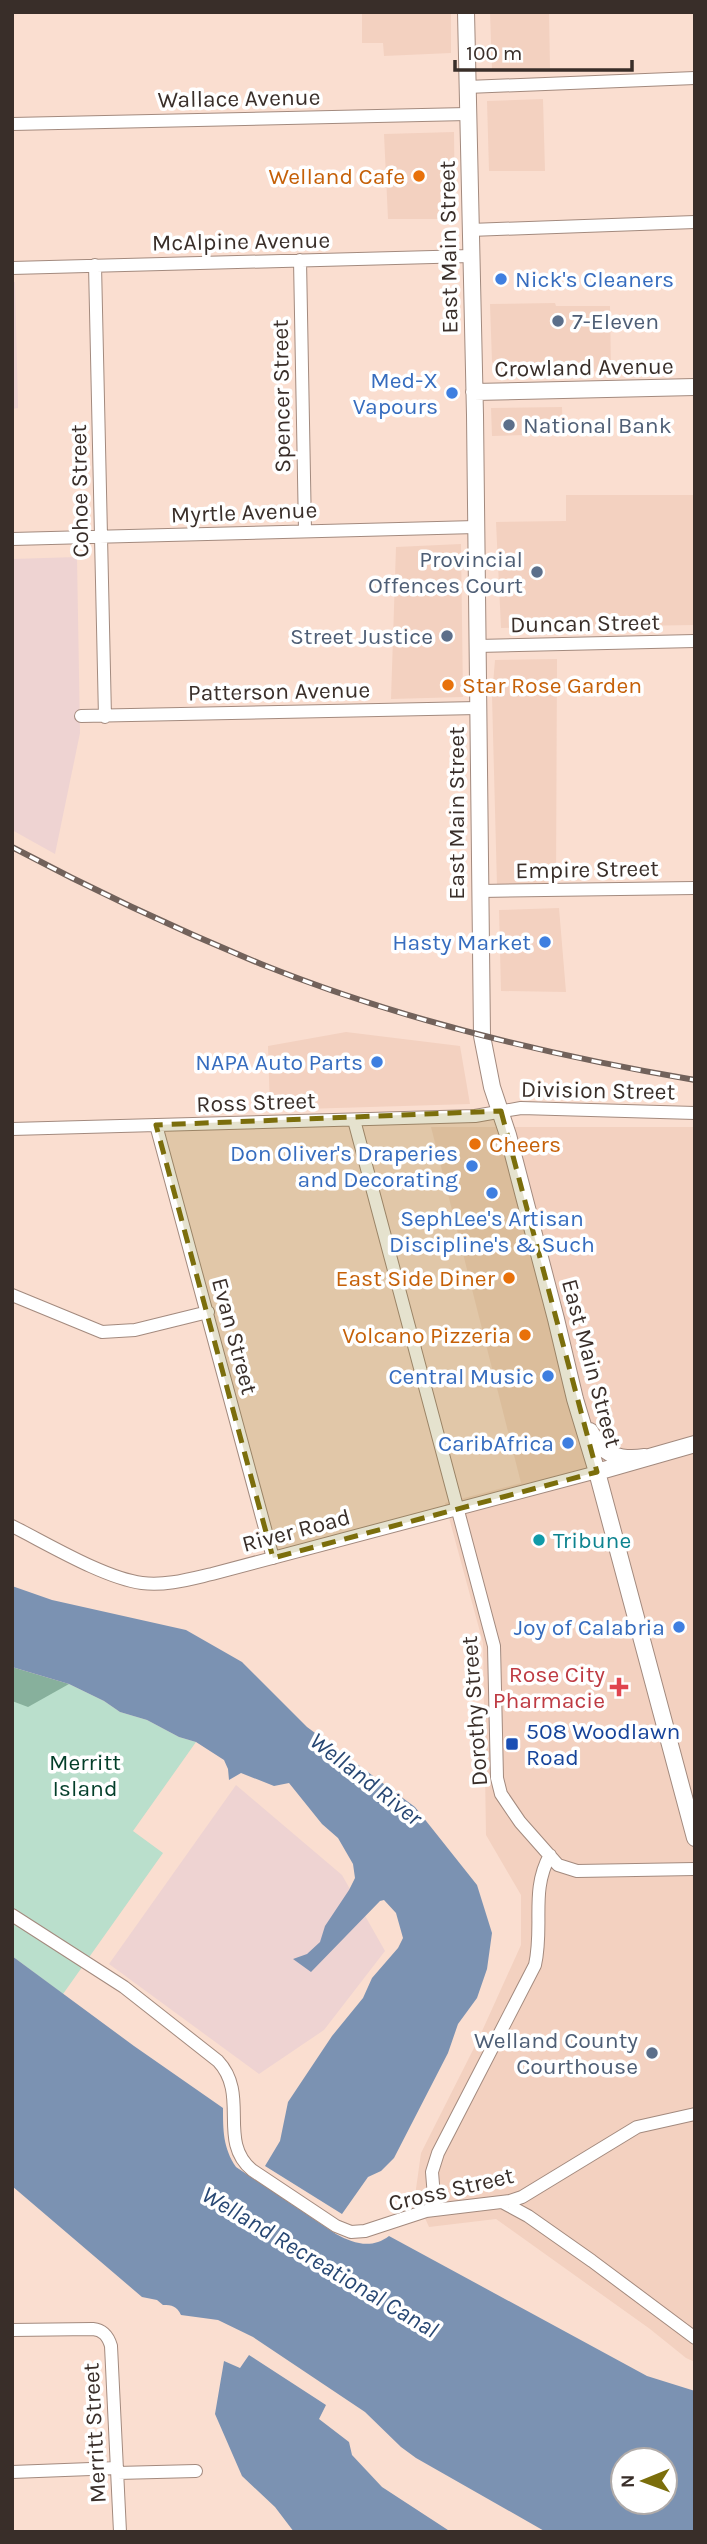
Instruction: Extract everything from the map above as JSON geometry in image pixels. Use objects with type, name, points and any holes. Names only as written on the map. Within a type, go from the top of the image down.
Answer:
[{"type":"main road","name":"East Main Street","points":[[466,12],[482,1036],[490,1077],[575,1399],[695,1838]]},
{"type":"main road","name":"Crowland Avenue","points":[[474,392],[695,387]]},
{"type":"main road","points":[[571,1376],[586,1420],[599,1446],[613,1456],[625,1459],[645,1457]]},
{"type":"main road","points":[[597,1472],[695,1444]]},
{"type":"street","points":[[467,87],[695,78]]},
{"type":"street","name":"Wallace Avenue","points":[[12,124],[467,114]]},
{"type":"street","points":[[470,230],[695,222]]},
{"type":"street","name":"McAlpine Avenue","points":[[12,268],[471,256]]},
{"type":"street","name":"Spencer Street","points":[[300,260],[305,531]]},
{"type":"street","name":"Cohoe Street","points":[[95,265],[105,717]]},
{"type":"street","name":"Myrtle Avenue","points":[[12,539],[476,527]]},
{"type":"street","name":"Duncan Street","points":[[477,646],[695,641]]},
{"type":"street","name":"Patterson Avenue","points":[[81,716],[478,708]]},
{"type":"street","name":"Empire Street","points":[[480,891],[695,888]]},
{"type":"street","name":"Division Street","points":[[501,1111],[521,1108],[695,1113]]},
{"type":"street","name":"Ross Street","points":[[12,1129],[475,1116],[501,1111]]},
{"type":"street","name":"Dorothy Street","points":[[354,1120],[494,1646],[499,1787],[504,1800],[558,1865],[577,1871],[695,1869]]},
{"type":"street","name":"Evan Street","points":[[156,1125],[273,1558]]},
{"type":"street","points":[[12,1295],[102,1332],[135,1330],[208,1312]]},
{"type":"street","name":"River Road","points":[[12,1526],[108,1573],[143,1584],[185,1580],[597,1472]]},
{"type":"street","points":[[435,2209],[432,2172],[438,2152],[535,1965],[540,1939],[539,1880],[550,1855]]},
{"type":"street","name":"Cross Street","points":[[12,1915],[124,1987],[218,2061],[228,2073],[233,2088],[236,2148],[242,2161],[252,2171],[351,2232],[365,2231],[435,2209],[504,2203],[522,2197],[637,2127],[695,2114]]},
{"type":"street","points":[[504,2203],[528,2216],[592,2261],[695,2338]]},
{"type":"street","name":"Merritt Street","points":[[12,2330],[97,2329],[105,2334],[111,2346],[120,2532]]},
{"type":"street","points":[[12,2472],[196,2471]]},
{"type":"highlighted area","points":[[501,1111],[597,1472],[273,1558],[156,1125]]},
{"type":"shaded area","points":[[362,12],[451,12],[451,53],[384,56],[383,43],[362,43]]},
{"type":"shaded area","points":[[490,12],[549,12],[550,68],[492,70]]},
{"type":"shaded area","points":[[543,99],[545,171],[489,171],[487,101]]},
{"type":"shaded area","points":[[454,132],[455,219],[388,219],[384,134]]},
{"type":"shaded area","points":[[12,282],[15,282],[18,408],[12,409]]},
{"type":"shaded area","points":[[555,303],[556,306],[610,306],[611,371],[504,373],[492,362],[490,304]]},
{"type":"shaded area","points":[[562,407],[563,434],[492,436],[491,408]]},
{"type":"shaded area","points":[[566,495],[695,495],[695,625],[501,628],[496,522],[566,521]]},
{"type":"shaded area","points":[[461,544],[463,697],[391,699],[396,547]]},
{"type":"shaded area","points":[[77,557],[80,733],[55,854],[12,830],[12,559]]},
{"type":"shaded area","points":[[557,659],[556,887],[497,886],[492,696],[495,660]]},
{"type":"shaded area","points":[[559,908],[566,992],[501,991],[499,910]]},
{"type":"shaded area","points":[[346,1032],[460,1046],[470,1104],[270,1110],[268,1046]]},
{"type":"shaded area","points":[[431,1127],[695,1127],[695,2362],[496,2219],[429,2227],[415,2196],[421,2153],[478,2040],[521,1945],[521,1895],[486,1835],[483,1643],[445,1503],[521,1483]]},
{"type":"shaded area","points":[[236,1785],[342,1875],[385,1951],[324,2030],[259,2074],[109,1964]]},
{"type":"green space","points":[[12,1667],[69,1684],[28,1707],[12,1701]]},
{"type":"green space","name":"Merritt Island","points":[[12,1669],[69,1684],[120,1712],[147,1720],[179,1737],[196,1742],[133,1831],[163,1853],[63,1994],[12,1956]]},
{"type":"water","name":"Welland River","points":[[12,1586],[52,1600],[186,1630],[242,1662],[307,1727],[415,1807],[477,1885],[492,1933],[487,1969],[477,1998],[458,2024],[448,2053],[394,2158],[381,2171],[368,2177],[342,2214],[265,2166],[280,2141],[288,2102],[332,2036],[363,1998],[372,1978],[398,1948],[403,1938],[396,1913],[384,1900],[380,1901],[311,1972],[293,1959],[307,1954],[320,1942],[325,1926],[355,1878],[353,1864],[338,1838],[322,1824],[289,1783],[274,1786],[241,1773],[229,1780],[224,1760],[196,1742],[179,1737],[147,1720],[120,1712],[69,1684],[12,1667]]},
{"type":"water","name":"Welland Recreational Canal","points":[[12,1956],[223,2108],[226,2146],[236,2167],[336,2234],[363,2244],[376,2243],[389,2236],[647,2376],[695,2391],[695,2532],[546,2532],[416,2458],[365,2412],[253,2337],[218,2320],[181,2315],[174,2307],[142,2297],[12,2186]]},
{"type":"water","points":[[249,2355],[326,2405],[319,2419],[349,2442],[352,2455],[382,2487],[451,2532],[294,2532],[275,2507],[242,2476],[215,2414],[224,2361],[240,2368]]},
{"type":"railway","points":[[12,847],[104,894],[198,937],[314,984],[475,1034],[695,1080]]},
{"type":"place","name":"Welland Cafe","points":[[419,176]]},
{"type":"place","name":"Nick's Cleaners","points":[[501,279]]},
{"type":"place","name":"7-Eleven","points":[[558,321]]},
{"type":"place","name":"Med-X Vapours","points":[[452,393]]},
{"type":"place","name":"National Bank","points":[[509,425]]},
{"type":"place","name":"Provincial Offences Court","points":[[537,572]]},
{"type":"place","name":"Street Justice","points":[[447,636]]},
{"type":"place","name":"Star Rose Garden","points":[[448,685]]},
{"type":"place","name":"Hasty Market","points":[[545,942]]},
{"type":"place","name":"NAPA Auto Parts","points":[[377,1062]]},
{"type":"place","name":"Cheers","points":[[475,1144]]},
{"type":"place","name":"Don Oliver's Draperies and Decorating","points":[[472,1166]]},
{"type":"place","name":"SephLee's Artisan Discipline's & Such","points":[[492,1193]]},
{"type":"place","name":"East Side Diner","points":[[509,1278]]},
{"type":"place","name":"Volcano Pizzeria","points":[[525,1335]]},
{"type":"place","name":"Central Music","points":[[548,1376]]},
{"type":"place","name":"CaribAfrica","points":[[568,1443]]},
{"type":"place","name":"Tribune","points":[[539,1540]]},
{"type":"place","name":"Joy of Calabria","points":[[679,1627]]},
{"type":"place","name":"Rose City Pharmacie","points":[[619,1687]]},
{"type":"place","name":"508 Woodlawn Road","points":[[512,1744]]},
{"type":"place","name":"Welland County Courthouse","points":[[652,2053]]}]
